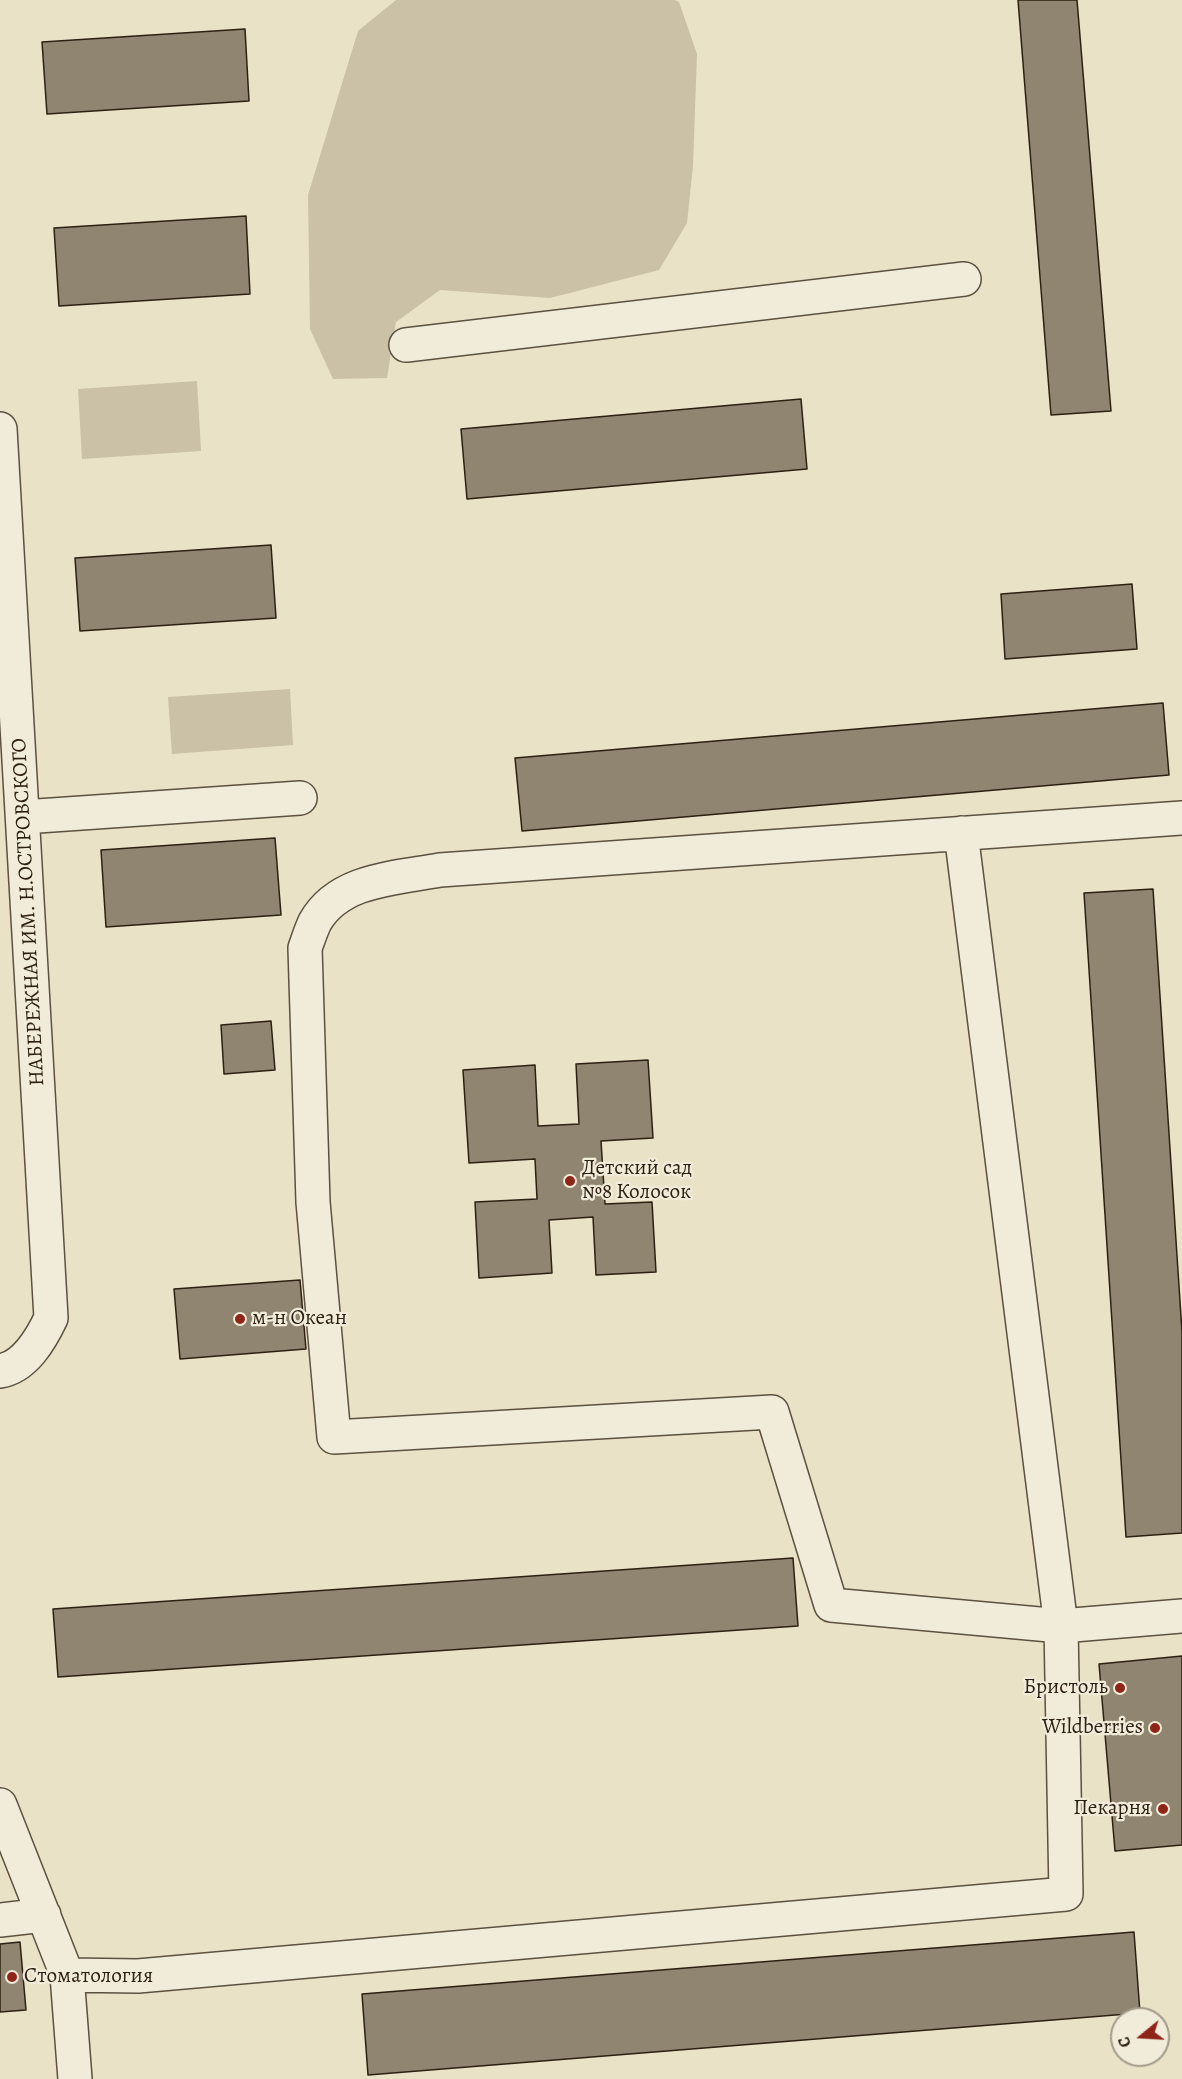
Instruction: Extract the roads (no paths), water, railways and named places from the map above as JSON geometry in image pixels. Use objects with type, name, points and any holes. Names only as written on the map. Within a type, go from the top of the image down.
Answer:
[{"type":"street","points":[[406,345],[964,279]]},
{"type":"street","name":"НАБЕРЕЖНАЯ ИМ. Н.ОСТРОВСКОГО","points":[[0,429],[51,1318],[38,1344],[9,1370],[0,1371]]},
{"type":"street","points":[[23,817],[300,798]]},
{"type":"street","points":[[1182,818],[440,870],[353,887],[329,903],[315,922],[305,948],[313,1202],[334,1437],[772,1412],[831,1605],[1061,1626],[1182,1616]]},
{"type":"street","points":[[67,1975],[138,1976],[1066,1894],[1061,1626],[961,833]]},
{"type":"street","points":[[0,1805],[67,1975],[75,2079]]},
{"type":"street","points":[[0,1920],[44,1916]]},
{"type":"place","name":"Детский сад №8 Колосок","points":[[570,1181]]},
{"type":"place","name":"м-н Океан","points":[[240,1319]]},
{"type":"place","name":"Бристоль","points":[[1120,1688]]},
{"type":"place","name":"Wildberries","points":[[1155,1728]]},
{"type":"place","name":"Пекарня","points":[[1163,1809]]},
{"type":"place","name":"Стоматология","points":[[12,1977]]}]
